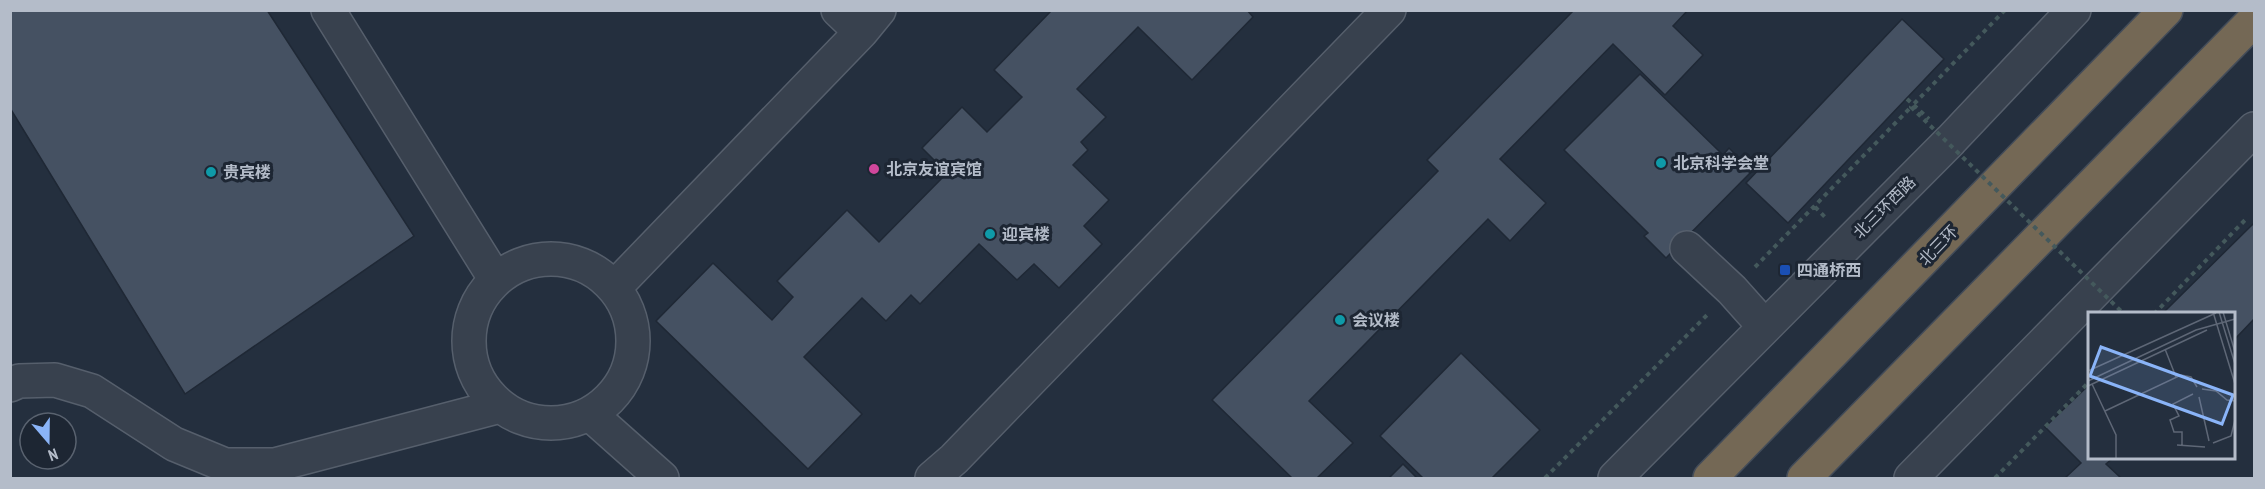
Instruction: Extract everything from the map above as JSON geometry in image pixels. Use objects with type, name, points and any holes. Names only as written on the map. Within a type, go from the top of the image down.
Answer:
[{"type":"highway","name":"北三环","points":[[1710,478],[2166,10]]},
{"type":"highway","points":[[1804,478],[2254,20]]},
{"type":"street","points":[[328,10],[496,280]]},
{"type":"street","points":[[953,472],[1389,10]]},
{"type":"street","name":"北三环西路","points":[[1615,478],[1951,140],[2074,10]]},
{"type":"street","points":[[614,288],[859,18]]},
{"type":"street","points":[[1911,478],[2254,129]]},
{"type":"street","points":[[1686,248],[1732,290],[1765,327]]},
{"type":"street","points":[[548,259],[584,266],[600,275],[614,288],[624,304],[630,321],[633,339],[632,357],[617,390],[605,404],[590,414],[572,421],[534,422],[516,416],[487,394],[477,379],[468,344],[475,309],[484,293],[496,280],[511,269],[529,262],[548,259]]},
{"type":"street","points":[[10,385],[19,381],[55,380],[93,392],[174,444],[225,465],[275,465],[500,406]]},
{"type":"street","points":[[590,414],[662,478]]},
{"type":"path","points":[[1545,478],[1815,207],[2005,10]]},
{"type":"path","points":[[1911,107],[2122,312]]},
{"type":"path","points":[[2156,312],[2246,219]]},
{"type":"path","points":[[1995,478],[2088,383]]},
{"type":"building","name":"贵宾楼","points":[[10,10],[267,10],[414,236],[185,394],[10,108]]},
{"type":"building","name":"迎宾楼","points":[[1052,10],[1247,10],[1253,17],[1192,80],[1138,27],[1077,89],[1106,117],[1081,142],[1088,150],[1073,165],[1109,200],[1084,226],[1102,244],[1059,288],[1034,264],[1017,280],[979,244],[920,304],[911,295],[886,321],[862,298],[804,357],[862,414],[808,469],[656,321],[713,263],[772,320],[793,297],[777,281],[847,210],[879,242],[947,173],[922,148],[962,107],[987,132],[1022,97],[994,70]]},
{"type":"building","name":"会议楼","points":[[1574,10],[1688,10],[1673,26],[1703,55],[1665,95],[1613,44],[1500,159],[1546,203],[1510,241],[1488,219],[1309,401],[1353,443],[1317,478],[1292,478],[1212,400],[1438,171],[1427,160]]},
{"type":"building","points":[[1902,19],[1944,59],[1788,223],[1746,183]]},
{"type":"building","name":"北京科学会堂","points":[[1640,74],[1723,155],[1729,148],[1752,171],[1666,258],[1644,236],[1648,233],[1564,150]]},
{"type":"building","points":[[2254,223],[2254,319],[2235,339],[2235,312],[2164,312]]},
{"type":"building","points":[[1461,353],[1540,430],[1492,478],[1423,478],[1380,436]]},
{"type":"building","points":[[2088,386],[2088,459],[2112,459],[2106,464],[2121,478],[2065,478],[2081,463],[2045,427]]},
{"type":"building","points":[[1403,464],[1417,478],[1389,478]]},
{"type":"place","name":"北京科学会堂","points":[[1661,163]]},
{"type":"place","name":"北京友谊宾馆","points":[[874,169]]},
{"type":"place","name":"贵宾楼","points":[[211,172]]},
{"type":"place","name":"迎宾楼","points":[[990,234]]},
{"type":"place","name":"四通桥西","points":[[1785,270]]},
{"type":"place","name":"会议楼","points":[[1340,320]]}]
